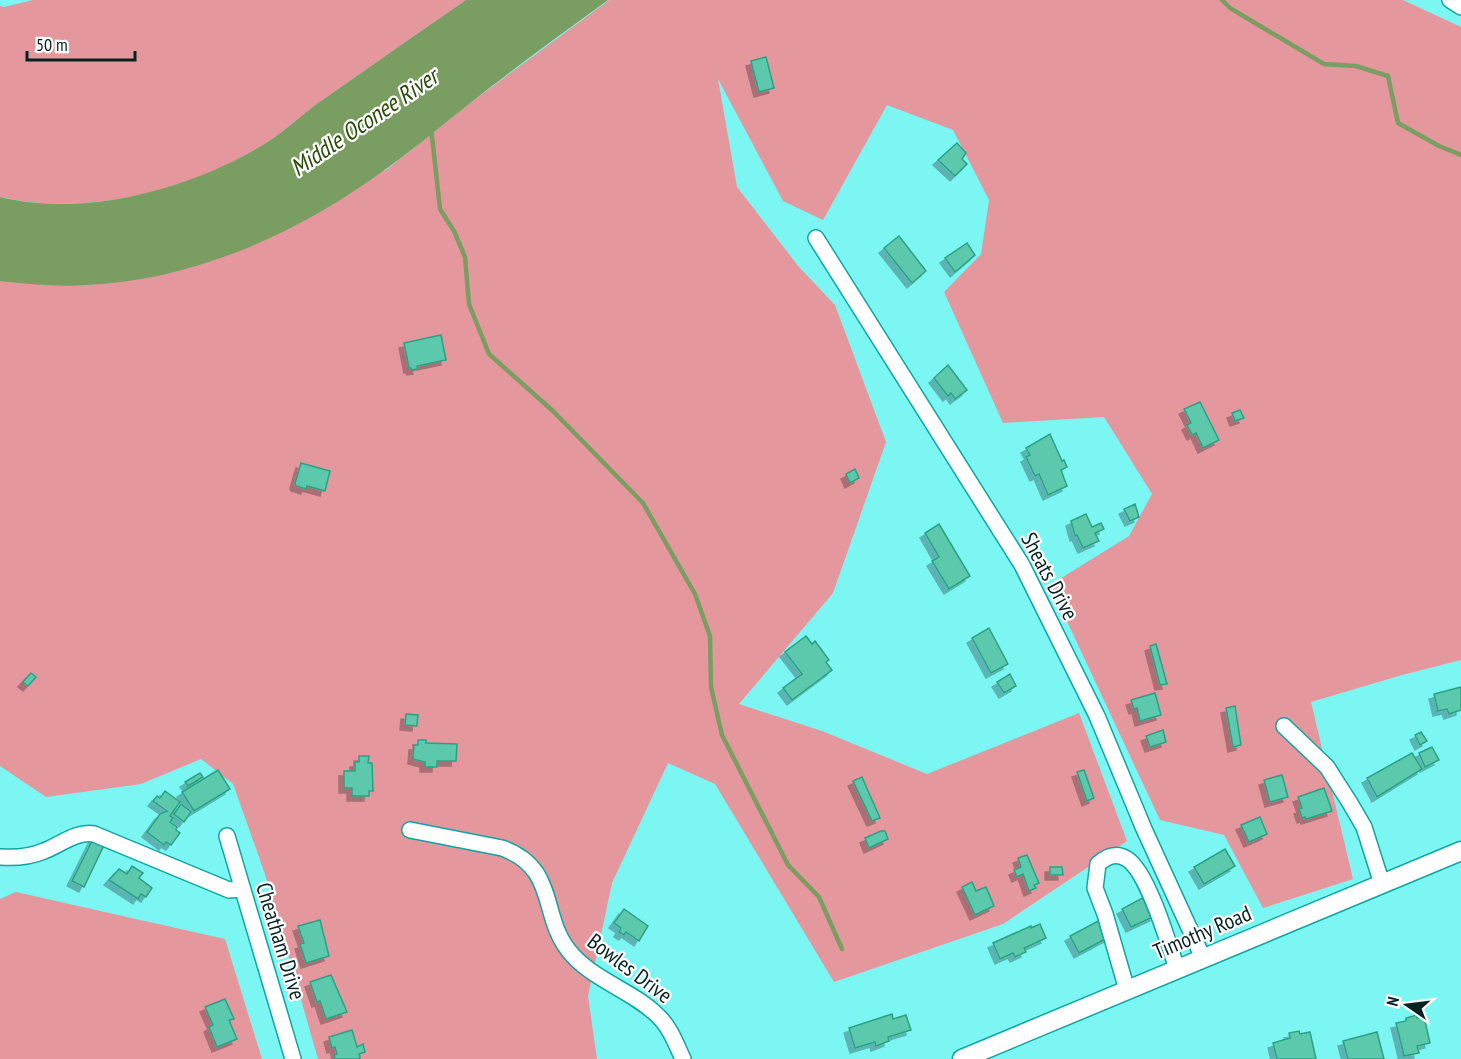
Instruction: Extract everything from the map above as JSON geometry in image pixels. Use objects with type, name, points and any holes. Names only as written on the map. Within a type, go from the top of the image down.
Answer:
[{"type":"main road","name":"Timothy Road","points":[[962,1059],[1461,851]]},
{"type":"street","points":[[1450,0],[1461,8]]},
{"type":"street","name":"Sheats Drive","points":[[816,238],[1022,565],[1097,716],[1144,830],[1203,958]]},
{"type":"street","points":[[1284,726],[1326,767],[1350,803],[1364,827],[1382,884]]},
{"type":"street","name":"Bowles Drive","points":[[410,830],[502,848],[514,852],[525,861],[537,873],[546,890],[559,936],[568,950],[584,965],[656,1014],[670,1032],[683,1059]]},
{"type":"street","points":[[0,857],[13,858],[42,852],[85,832],[229,890],[242,889]]},
{"type":"street","name":"Cheatham Drive","points":[[227,836],[293,1059]]},
{"type":"street","points":[[1127,990],[1095,888],[1098,864],[1107,856],[1118,855],[1128,859],[1136,867],[1161,917],[1177,969]]},
{"type":"shaded area","points":[[33,0],[466,0],[317,104],[274,138],[236,160],[172,186],[138,195],[68,204],[0,197],[0,6]]},
{"type":"shaded area","points":[[609,0],[1403,0],[1461,27],[1461,660],[1311,702],[1353,879],[1263,908],[1224,835],[1160,820],[1050,585],[1129,536],[1152,494],[1104,417],[1003,423],[944,292],[981,254],[989,200],[953,130],[887,105],[823,220],[783,201],[718,79],[737,187],[799,267],[835,305],[886,442],[833,593],[739,704],[822,731],[927,774],[1079,713],[1127,841],[1003,924],[834,982],[715,784],[668,763],[612,883],[588,996],[597,1059],[318,1059],[265,874],[233,784],[201,759],[141,784],[46,797],[0,766],[0,281],[386,170],[470,103]]},
{"type":"shaded area","points":[[16,892],[225,939],[262,1059],[0,1059],[0,899]]},
{"type":"water","name":"Middle Oconee River","points":[[466,0],[608,0],[384,170],[337,202],[270,238],[198,265],[124,282],[64,286],[0,281],[0,197],[33,203],[67,204],[102,201],[138,195],[205,174],[274,138],[317,104]]},
{"type":"building","points":[[766,57],[774,88],[759,92],[751,61]]},
{"type":"building","points":[[957,143],[966,153],[962,159],[967,164],[955,176],[938,160]]},
{"type":"building","points":[[899,236],[926,271],[912,283],[884,248]]},
{"type":"building","points":[[967,243],[975,255],[955,272],[945,258]]},
{"type":"building","points":[[441,335],[446,360],[417,366],[418,369],[409,368],[404,343]]},
{"type":"building","points":[[948,365],[967,390],[955,399],[951,393],[948,396],[934,378]]},
{"type":"building","points":[[1200,402],[1219,440],[1203,448],[1196,433],[1192,435],[1187,425],[1191,423],[1184,409]]},
{"type":"building","points":[[1240,410],[1244,418],[1235,421],[1232,413]]},
{"type":"building","points":[[1050,434],[1067,467],[1061,470],[1067,486],[1048,495],[1039,474],[1035,476],[1026,457],[1030,455],[1026,448]]},
{"type":"building","points":[[301,463],[330,471],[325,491],[307,486],[306,489],[296,486]]},
{"type":"building","points":[[855,469],[859,478],[850,483],[846,474]]},
{"type":"building","points":[[1135,504],[1139,517],[1130,521],[1124,509]]},
{"type":"building","points":[[1086,514],[1092,527],[1101,523],[1104,529],[1095,533],[1099,541],[1083,548],[1077,535],[1075,536],[1071,521]]},
{"type":"building","points":[[939,524],[970,576],[949,589],[932,561],[939,557],[925,533]]},
{"type":"building","points":[[989,628],[1008,664],[991,673],[972,638]]},
{"type":"building","points":[[806,636],[812,644],[815,641],[829,660],[826,662],[832,670],[792,700],[783,688],[802,674],[785,652]]},
{"type":"building","points":[[1156,644],[1167,684],[1160,685],[1150,646]]},
{"type":"building","points":[[31,673],[36,677],[28,686],[23,682]]},
{"type":"building","points":[[1010,674],[1016,686],[1004,693],[997,682]]},
{"type":"building","points":[[1461,687],[1461,710],[1449,714],[1447,709],[1438,711],[1434,694]]},
{"type":"building","points":[[1155,693],[1161,715],[1140,721],[1137,708],[1134,709],[1131,700]]},
{"type":"building","points":[[1235,706],[1241,745],[1233,747],[1226,708]]},
{"type":"building","points":[[406,714],[418,715],[417,726],[405,725]]},
{"type":"building","points":[[1163,730],[1166,742],[1150,747],[1146,736]]},
{"type":"building","points":[[1421,732],[1427,741],[1420,745],[1415,735]]},
{"type":"building","points":[[418,740],[426,740],[426,743],[457,744],[456,761],[437,761],[437,767],[425,767],[425,762],[413,759],[414,745],[418,745]]},
{"type":"building","points":[[1432,747],[1439,760],[1425,767],[1419,753]]},
{"type":"building","points":[[1412,753],[1422,769],[1377,797],[1367,778]]},
{"type":"building","points":[[359,756],[369,756],[368,763],[372,763],[373,791],[369,791],[369,796],[352,796],[352,788],[344,788],[344,771],[355,771],[355,762],[359,762]]},
{"type":"building","points":[[218,770],[230,789],[194,811],[182,792]]},
{"type":"building","points":[[1084,770],[1094,798],[1087,801],[1077,772]]},
{"type":"building","points":[[200,773],[203,777],[188,786],[185,782]]},
{"type":"building","points":[[1282,775],[1288,797],[1270,802],[1264,780]]},
{"type":"building","points":[[862,777],[880,818],[872,821],[853,781]]},
{"type":"building","points":[[1324,788],[1332,811],[1306,819],[1302,818],[1299,809],[1302,808],[1298,797]]},
{"type":"building","points":[[165,791],[180,802],[170,816],[173,818],[170,822],[177,827],[176,830],[180,833],[171,845],[166,842],[164,845],[147,832],[160,814],[167,811],[153,801],[157,796],[160,798]]},
{"type":"building","points":[[181,804],[191,812],[184,822],[174,814]]},
{"type":"building","points":[[1260,817],[1267,834],[1249,842],[1241,825]]},
{"type":"building","points":[[885,831],[888,839],[869,848],[865,838]]},
{"type":"building","points":[[94,837],[105,843],[84,887],[72,881]]},
{"type":"building","points":[[1225,849],[1235,866],[1204,884],[1194,867]]},
{"type":"building","points":[[1027,855],[1039,883],[1034,885],[1036,888],[1029,891],[1023,874],[1017,877],[1014,870],[1021,867],[1018,858]]},
{"type":"building","points":[[132,866],[143,873],[139,878],[152,888],[146,897],[141,894],[138,899],[109,880],[119,869],[127,874]]},
{"type":"building","points":[[1050,867],[1062,867],[1063,875],[1050,875]]},
{"type":"building","points":[[972,882],[976,891],[986,887],[994,906],[975,915],[962,887]]},
{"type":"building","points":[[1146,896],[1155,916],[1131,927],[1122,909]]},
{"type":"building","points":[[624,909],[648,926],[639,941],[626,932],[624,935],[619,932],[621,928],[614,923]]},
{"type":"building","points":[[1102,919],[1111,936],[1079,953],[1070,936]]},
{"type":"building","points":[[320,920],[329,956],[306,963],[300,944],[304,943],[298,926]]},
{"type":"building","points":[[1040,924],[1046,938],[1024,948],[1026,952],[1015,957],[1013,953],[1000,959],[993,943]]},
{"type":"building","points":[[331,975],[347,1012],[326,1019],[310,982]]},
{"type":"building","points":[[225,999],[234,1019],[229,1020],[237,1039],[217,1047],[209,1027],[213,1025],[205,1007]]},
{"type":"building","points":[[892,1014],[893,1019],[906,1015],[911,1030],[888,1037],[889,1041],[876,1046],[875,1042],[855,1048],[849,1028]]},
{"type":"building","points":[[1417,1015],[1417,1018],[1424,1017],[1430,1043],[1417,1046],[1419,1053],[1404,1056],[1396,1023]]},
{"type":"building","points":[[352,1030],[357,1047],[363,1044],[365,1052],[359,1054],[360,1059],[335,1059],[334,1055],[337,1054],[335,1047],[332,1048],[329,1037]]},
{"type":"building","points":[[1299,1031],[1300,1034],[1310,1032],[1316,1059],[1277,1059],[1273,1043],[1290,1038],[1289,1033]]},
{"type":"building","points":[[1377,1032],[1384,1059],[1348,1059],[1343,1041]]},
{"type":"waterway","points":[[1222,0],[1230,8],[1324,64],[1356,66],[1388,76],[1398,123],[1439,146],[1461,155]]},
{"type":"waterway","points":[[431,127],[440,209],[454,231],[465,257],[469,304],[489,354],[553,411],[643,503],[695,594],[710,636],[711,687],[722,735],[788,865],[819,897],[842,949]]}]
